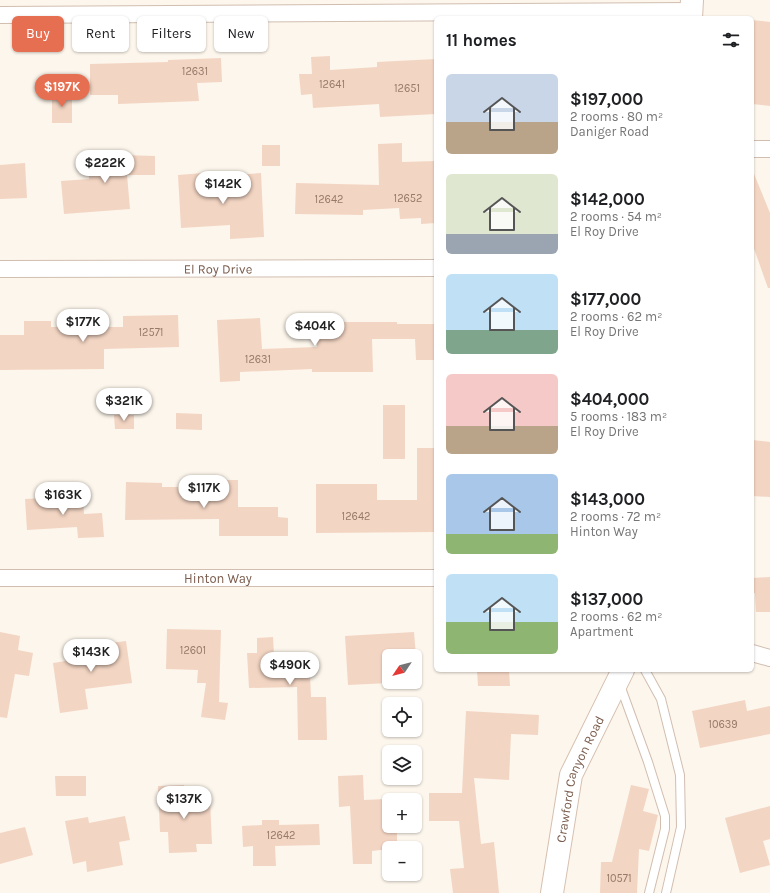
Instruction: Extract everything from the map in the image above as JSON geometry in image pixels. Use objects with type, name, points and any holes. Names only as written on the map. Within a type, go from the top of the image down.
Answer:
[{"type":"main road","name":"Crawford Canyon Road","points":[[552,893],[571,775],[621,675]]},
{"type":"street","points":[[0,15],[393,6],[692,10]]},
{"type":"street","points":[[754,149],[770,149]]},
{"type":"street","name":"El Roy Drive","points":[[0,269],[434,268]]},
{"type":"street","name":"Hinton Way","points":[[0,578],[434,578]]},
{"type":"street","points":[[754,654],[770,658]]},
{"type":"lane","points":[[646,672],[661,699],[680,775],[681,827],[666,893]]},
{"type":"lane","points":[[621,675],[665,816],[665,829],[649,893]]},
{"type":"building","points":[[754,20],[770,22],[770,106],[754,104]]},
{"type":"building","points":[[330,56],[330,70],[377,67],[377,62],[434,59],[434,114],[380,117],[379,104],[313,108],[312,94],[301,95],[299,74],[312,74],[311,57]]},
{"type":"building","points":[[221,58],[222,82],[197,83],[199,101],[118,104],[118,95],[90,95],[90,64],[168,62],[168,60]]},
{"type":"building","points":[[52,94],[72,94],[72,123],[52,123]]},
{"type":"building","points":[[402,143],[402,162],[434,161],[434,223],[421,224],[421,218],[400,219],[399,208],[363,210],[363,215],[295,214],[296,183],[379,185],[378,144]]},
{"type":"building","points":[[262,145],[280,145],[280,166],[262,166]]},
{"type":"building","points":[[122,155],[155,156],[155,175],[127,175],[130,209],[64,214],[61,181],[89,179],[88,158]]},
{"type":"building","points":[[25,163],[27,198],[0,199],[0,165]]},
{"type":"building","points":[[203,173],[204,188],[235,186],[235,175],[261,173],[264,237],[230,239],[230,225],[181,228],[178,175]]},
{"type":"building","points":[[754,174],[770,213],[770,288],[768,288],[754,249]]},
{"type":"building","points":[[178,315],[179,347],[104,349],[104,369],[0,370],[0,335],[24,335],[24,321],[51,321],[51,327],[123,327],[123,316]]},
{"type":"building","points":[[260,318],[262,349],[317,347],[317,322],[397,322],[397,324],[434,324],[434,360],[416,360],[415,339],[372,339],[373,372],[312,372],[312,369],[240,372],[240,381],[220,382],[217,320]]},
{"type":"building","points":[[383,405],[405,405],[405,459],[383,459]]},
{"type":"building","points":[[176,413],[202,414],[202,430],[176,429]]},
{"type":"building","points":[[114,415],[134,415],[134,429],[115,429]]},
{"type":"building","points":[[754,440],[770,442],[770,497],[754,496]]},
{"type":"building","points":[[417,448],[434,448],[434,532],[316,533],[316,484],[377,484],[377,500],[417,500]]},
{"type":"building","points":[[219,480],[238,480],[238,507],[278,507],[278,517],[288,518],[288,536],[219,536],[219,519],[125,520],[126,482],[162,483],[162,487],[181,487],[181,496],[219,496]]},
{"type":"building","points":[[83,496],[84,514],[102,513],[104,537],[78,538],[77,527],[27,530],[25,499]]},
{"type":"building","points":[[770,577],[770,612],[756,612],[754,578]]},
{"type":"building","points":[[167,629],[221,630],[219,702],[228,703],[225,720],[201,717],[206,683],[197,683],[198,670],[166,669]]},
{"type":"building","points":[[0,632],[20,636],[18,650],[33,653],[29,676],[15,674],[7,718],[0,717]]},
{"type":"building","points":[[414,632],[415,649],[382,649],[382,683],[348,685],[345,636]]},
{"type":"building","points":[[273,637],[274,655],[309,653],[311,697],[326,697],[327,740],[298,740],[297,687],[249,688],[247,653],[257,653],[257,638]]},
{"type":"building","points":[[126,641],[132,683],[85,689],[88,709],[60,713],[53,663],[72,660],[71,648]]},
{"type":"building","points":[[477,672],[509,672],[510,686],[478,686]]},
{"type":"building","points":[[745,700],[747,711],[770,706],[770,734],[700,748],[692,711]]},
{"type":"building","points":[[466,711],[539,715],[538,735],[511,734],[509,780],[474,778],[481,844],[494,842],[499,893],[453,893],[450,869],[464,868],[459,821],[429,821],[429,793],[462,793]]},
{"type":"building","points":[[363,775],[364,800],[382,799],[382,833],[397,833],[397,841],[382,841],[382,850],[372,851],[372,864],[353,864],[350,806],[339,807],[338,776]]},
{"type":"building","points":[[55,776],[86,776],[86,796],[56,796]]},
{"type":"building","points":[[184,785],[185,802],[210,800],[212,844],[196,844],[197,852],[169,853],[168,832],[160,832],[158,786]]},
{"type":"building","points":[[631,785],[649,789],[643,811],[658,815],[649,851],[639,849],[637,893],[600,893],[601,862],[612,862]]},
{"type":"building","points":[[770,806],[770,839],[763,841],[770,865],[740,873],[725,818]]},
{"type":"building","points":[[125,816],[130,840],[119,842],[123,865],[87,872],[86,861],[73,864],[65,821],[88,817],[89,823]]},
{"type":"building","points":[[262,820],[279,820],[279,825],[319,824],[320,845],[275,846],[276,866],[253,866],[253,846],[243,847],[242,826],[262,825]]},
{"type":"building","points":[[25,827],[33,855],[0,864],[0,833]]}]
